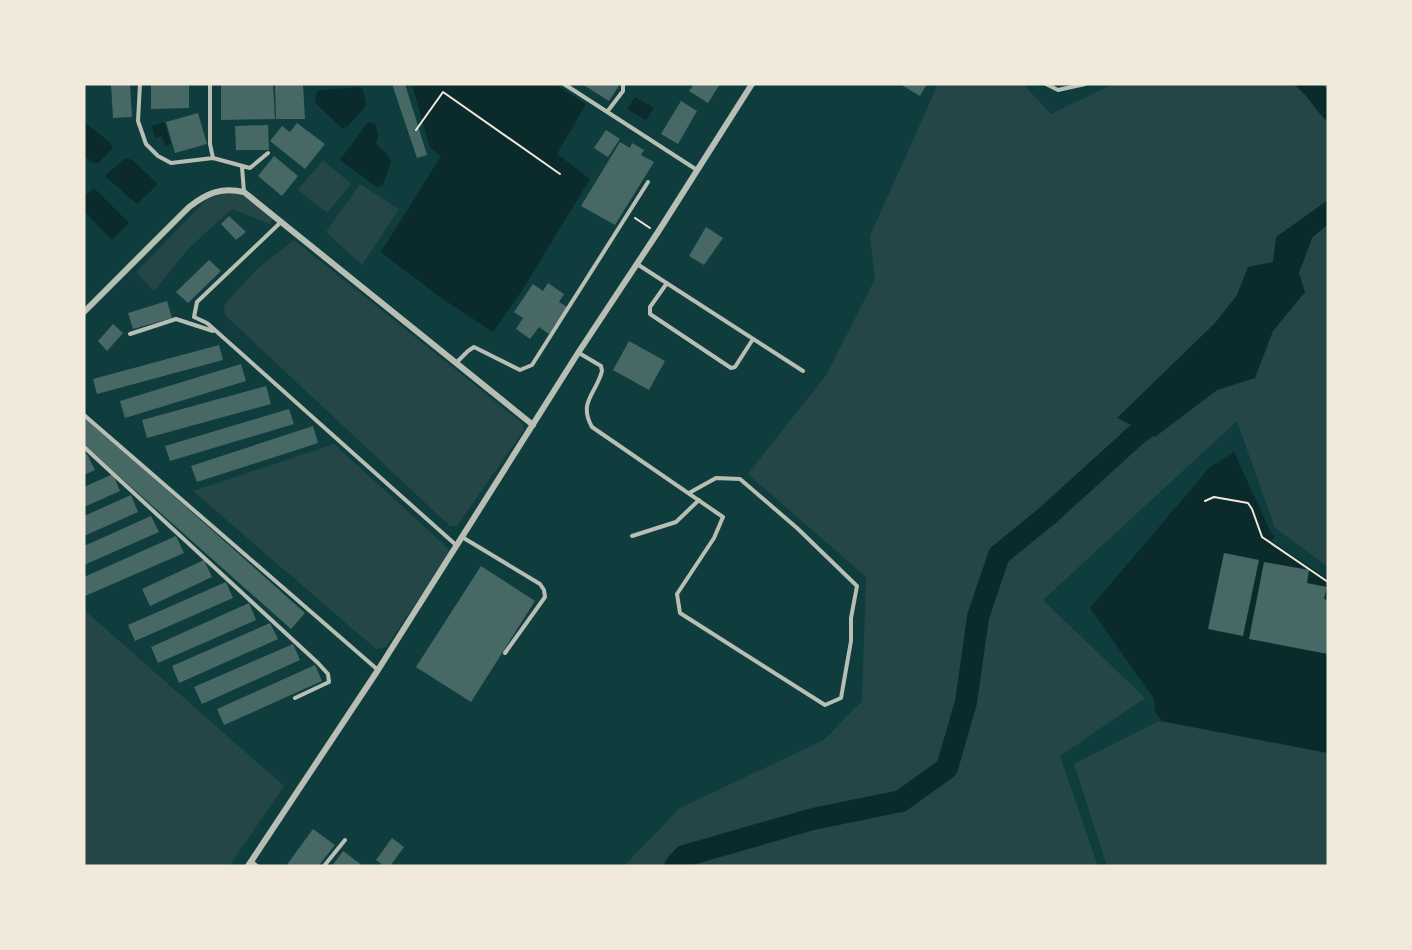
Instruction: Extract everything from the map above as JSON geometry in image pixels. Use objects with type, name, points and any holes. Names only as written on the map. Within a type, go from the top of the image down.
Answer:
[{"type":"street","points":[[252,864],[752,84]]},
{"type":"street","points":[[84,312],[189,207],[204,195],[221,189],[244,192],[533,425]]},
{"type":"lane","points":[[140,84],[138,121],[146,144],[158,156],[171,163],[213,158],[250,168],[268,153]]},
{"type":"lane","points":[[210,84],[210,144],[213,158]]},
{"type":"lane","points":[[564,84],[698,170]]},
{"type":"lane","points":[[608,112],[623,91],[623,84]]},
{"type":"lane","points":[[1046,84],[1058,90],[1085,84]]},
{"type":"lane","points":[[242,167],[244,192]]},
{"type":"lane","points":[[456,363],[474,347],[520,370],[532,365],[648,182]]},
{"type":"lane","points":[[281,222],[197,302],[194,317],[207,323],[322,423],[456,545]]},
{"type":"lane","points":[[637,264],[803,371]]},
{"type":"lane","points":[[667,283],[650,307],[650,314],[731,368],[735,367],[753,339]]},
{"type":"lane","points":[[130,334],[176,319],[214,331]]},
{"type":"lane","points":[[578,353],[601,366],[602,371],[585,411],[592,427],[723,517],[714,538],[677,594],[680,613],[825,705],[841,698],[851,641],[851,618],[857,586],[740,479],[716,478],[689,493]]},
{"type":"lane","points":[[84,415],[378,670]]},
{"type":"lane","points":[[84,447],[328,674],[329,682],[295,698]]},
{"type":"lane","points":[[632,536],[676,522],[699,500]]},
{"type":"lane","points":[[462,537],[540,584],[544,590],[545,597],[505,653]]},
{"type":"lane","points":[[324,866],[345,840]]},
{"type":"path","points":[[416,130],[442,92],[560,174]]},
{"type":"path","points":[[635,218],[658,232]]},
{"type":"path","points":[[1205,501],[1214,497],[1248,503],[1262,537],[1328,582]]},
{"type":"shaded area","points":[[412,84],[555,84],[586,104],[557,154],[590,179],[521,292],[493,332],[437,295],[381,252],[441,156],[430,148]]},
{"type":"shaded area","points":[[938,84],[1023,84],[1051,114],[1113,84],[1328,84],[1328,567],[1275,528],[1237,421],[1043,600],[1145,698],[1060,756],[1098,866],[624,866],[680,808],[824,740],[862,701],[866,577],[748,474],[827,374],[875,279],[870,236]]},
{"type":"shaded area","points":[[1293,84],[1322,84],[1328,90],[1328,122],[1303,92]]},
{"type":"shaded area","points":[[360,87],[363,90],[366,106],[347,127],[342,128],[315,103],[317,91]]},
{"type":"shaded area","points":[[635,97],[654,108],[646,120],[627,109]]},
{"type":"shaded area","points":[[84,122],[111,143],[112,149],[98,163],[93,163],[84,156]]},
{"type":"shaded area","points":[[164,122],[171,144],[165,146],[162,136],[155,138],[152,126]]},
{"type":"shaded area","points":[[368,122],[376,125],[378,135],[376,144],[387,154],[391,162],[383,185],[377,187],[340,160]]},
{"type":"shaded area","points":[[125,158],[132,160],[158,184],[137,204],[105,176]]},
{"type":"shaded area","points":[[323,160],[351,184],[327,213],[298,190]]},
{"type":"shaded area","points":[[360,184],[399,209],[362,265],[326,232]]},
{"type":"shaded area","points":[[94,188],[129,223],[112,240],[84,211],[84,197]]},
{"type":"shaded area","points":[[229,191],[248,195],[275,216],[270,224],[232,209],[189,248],[154,291],[136,272],[207,199]]},
{"type":"shaded area","points":[[1328,200],[1328,224],[1312,238],[1299,273],[1305,292],[1273,331],[1255,378],[1217,390],[1155,437],[1117,418],[1215,323],[1237,295],[1248,267],[1273,262],[1276,237]]},
{"type":"shaded area","points":[[294,240],[522,423],[524,430],[457,526],[450,526],[225,315],[224,305],[257,269]]},
{"type":"shaded area","points":[[334,444],[451,551],[386,647],[376,649],[193,491]]},
{"type":"shaded area","points":[[1234,452],[1271,533],[1275,536],[1271,541],[1328,579],[1328,753],[1162,721],[1156,714],[1154,699],[1090,608],[1210,467]]},
{"type":"shaded area","points":[[84,610],[284,786],[229,866],[84,866]]},
{"type":"shaded area","points":[[1159,721],[1328,753],[1328,866],[1107,866],[1074,764]]},
{"type":"building","points":[[111,84],[130,84],[132,117],[113,118]]},
{"type":"building","points":[[151,84],[189,84],[189,108],[151,109]]},
{"type":"building","points":[[221,84],[273,84],[275,119],[221,120]]},
{"type":"building","points":[[303,84],[305,119],[276,119],[275,85]]},
{"type":"building","points":[[392,84],[405,84],[427,155],[417,158]]},
{"type":"building","points":[[582,84],[620,84],[609,101]]},
{"type":"building","points":[[694,84],[720,84],[708,103],[689,91]]},
{"type":"building","points":[[900,84],[927,84],[920,96]]},
{"type":"building","points":[[681,101],[697,111],[678,144],[661,134]]},
{"type":"building","points":[[198,113],[207,144],[175,153],[166,122]]},
{"type":"building","points":[[297,123],[325,144],[305,169],[270,141],[282,126],[290,132]]},
{"type":"building","points":[[268,125],[269,150],[236,150],[235,126]]},
{"type":"building","points":[[606,130],[620,139],[608,157],[594,148]]},
{"type":"building","points":[[620,142],[630,148],[632,143],[644,150],[641,155],[654,162],[615,225],[581,206]]},
{"type":"building","points":[[274,156],[298,176],[282,196],[258,176]]},
{"type":"building","points":[[229,216],[246,232],[236,240],[221,224]]},
{"type":"building","points":[[706,227],[723,238],[704,265],[689,256]]},
{"type":"building","points":[[209,260],[221,271],[188,303],[176,292]]},
{"type":"building","points":[[548,283],[564,294],[559,302],[567,307],[549,334],[539,327],[530,339],[516,329],[523,318],[514,312],[533,284],[543,291]]},
{"type":"building","points":[[167,301],[172,318],[133,329],[128,313]]},
{"type":"building","points":[[113,324],[123,333],[107,351],[98,341]]},
{"type":"building","points":[[629,341],[665,361],[649,390],[613,370]]},
{"type":"building","points":[[219,345],[223,360],[97,394],[93,379]]},
{"type":"building","points":[[241,364],[246,381],[125,418],[120,401]]},
{"type":"building","points":[[266,386],[271,404],[147,438],[142,420]]},
{"type":"building","points":[[289,409],[294,424],[170,461],[165,446]]},
{"type":"building","points":[[84,416],[305,613],[291,629],[84,445]]},
{"type":"building","points":[[313,426],[318,443],[197,482],[191,466]]},
{"type":"building","points":[[87,454],[95,470],[84,475],[84,456]]},
{"type":"building","points":[[113,474],[120,491],[84,507],[84,487]]},
{"type":"building","points":[[131,495],[138,512],[84,536],[84,516]]},
{"type":"building","points":[[151,516],[159,532],[84,565],[84,546]]},
{"type":"building","points":[[176,536],[184,553],[85,596],[84,577]]},
{"type":"building","points":[[1224,553],[1259,560],[1243,636],[1208,629]]},
{"type":"building","points":[[204,560],[212,577],[150,606],[142,589]]},
{"type":"building","points":[[1264,562],[1309,570],[1307,583],[1327,587],[1324,599],[1328,600],[1328,654],[1249,639]]},
{"type":"building","points":[[481,566],[535,601],[471,702],[416,667]]},
{"type":"building","points":[[226,582],[233,598],[135,641],[128,625]]},
{"type":"building","points":[[249,603],[256,620],[158,663],[151,647]]},
{"type":"building","points":[[270,623],[278,639],[179,683],[172,666]]},
{"type":"building","points":[[293,644],[300,660],[202,704],[194,687]]},
{"type":"building","points":[[315,665],[322,681],[224,725],[217,709]]},
{"type":"building","points":[[313,829],[335,845],[320,864],[322,866],[286,866]]},
{"type":"building","points":[[392,838],[404,847],[390,866],[384,866],[376,860]]},
{"type":"building","points":[[343,851],[363,866],[332,866]]},
{"type":"waterway","points":[[675,866],[684,856],[813,819],[901,801],[947,768],[966,702],[978,617],[999,555],[1047,516],[1135,436],[1166,413]]}]
